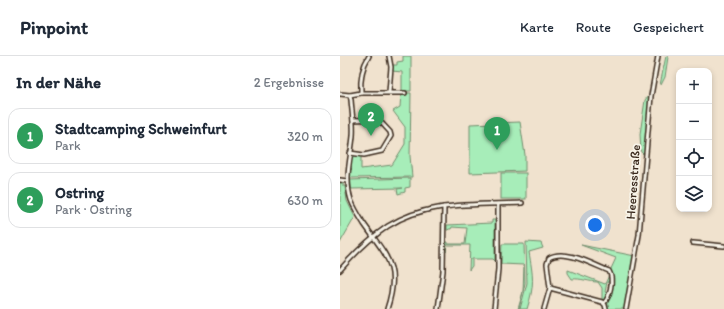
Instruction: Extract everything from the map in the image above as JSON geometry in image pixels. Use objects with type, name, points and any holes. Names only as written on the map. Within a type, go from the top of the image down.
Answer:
[{"type":"street","points":[[361,93],[360,85],[362,74],[369,56]]},
{"type":"street","points":[[389,56],[391,67],[389,92]]},
{"type":"street","name":"Heeresstraße","points":[[626,309],[639,236],[650,104],[658,56]]},
{"type":"street","points":[[340,94],[350,95],[361,93],[405,92]]},
{"type":"street","points":[[350,95],[353,136],[347,181],[348,191],[352,204],[389,260],[393,272],[393,288],[387,309]]},
{"type":"street","points":[[350,153],[364,155],[382,151],[391,136],[390,132],[378,119],[353,120]]},
{"type":"street","points":[[340,180],[347,181]]},
{"type":"street","points":[[340,270],[373,237],[407,216],[444,207],[522,203]]},
{"type":"street","points":[[494,309],[498,269],[498,204]]},
{"type":"street","points":[[438,309],[442,291],[444,262],[444,207]]},
{"type":"street","points":[[693,243],[724,246]]},
{"type":"street","points":[[544,309],[550,288],[547,264],[550,257],[554,255],[573,256],[608,271],[612,280],[607,300],[603,303]]},
{"type":"street","points":[[550,288],[603,303],[606,309]]},
{"type":"green space","points":[[403,56],[411,56],[411,91],[402,91],[402,72],[392,71],[392,65],[397,65],[397,62],[403,61]]},
{"type":"green space","points":[[666,56],[668,57],[665,77],[660,85]]},
{"type":"green space","points":[[401,93],[411,93],[410,156],[412,177],[350,178],[350,171],[352,169],[350,167],[353,155],[361,156],[361,169],[392,165],[405,144],[405,127],[393,111],[400,107]]},
{"type":"green space","points":[[648,96],[650,96],[645,156],[641,152],[640,134],[645,100]]},
{"type":"green space","points":[[520,122],[525,155],[525,171],[470,173],[470,124]]},
{"type":"green space","points":[[501,173],[526,173],[526,199],[501,199]]},
{"type":"green space","points":[[410,178],[410,187],[405,188],[405,192],[398,194],[397,189],[403,188],[351,189],[350,180]]},
{"type":"green space","points":[[340,182],[343,182],[343,186],[345,186],[347,201],[355,217],[340,243]]},
{"type":"green space","points":[[492,220],[495,220],[495,261],[493,259],[472,259],[472,266],[469,270],[470,245],[447,245],[446,252],[446,242],[448,242],[448,244],[465,244],[467,228],[452,227],[451,229],[447,230],[447,225],[492,223]]},
{"type":"green space","points":[[526,242],[541,243],[543,248],[529,252],[532,287],[527,309],[520,309],[527,283]]},
{"type":"green space","points":[[502,244],[524,244],[525,283],[523,292],[524,265],[501,264]]},
{"type":"green space","points":[[581,245],[635,256],[625,309],[608,309],[613,280],[610,271],[616,258]]},
{"type":"green space","points":[[568,270],[605,284],[609,275],[605,299],[602,300],[602,288],[598,282],[572,279],[568,273]]},
{"type":"place","name":"Ostring","points":[[371,136]]},
{"type":"place","name":"Stadtcamping Schweinfurt","points":[[497,150]]}]
